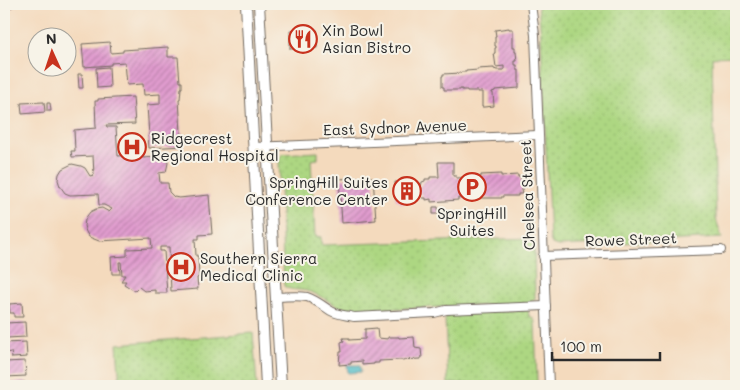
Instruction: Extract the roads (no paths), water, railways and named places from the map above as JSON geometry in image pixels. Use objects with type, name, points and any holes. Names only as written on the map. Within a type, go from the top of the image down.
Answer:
[{"type":"main road","points":[[246,4],[266,386]]},
{"type":"main road","points":[[259,4],[281,386]]},
{"type":"main road","points":[[261,300],[269,305],[273,349],[279,357]]},
{"type":"street","name":"Chelsea Street","points":[[531,4],[535,35],[549,386]]},
{"type":"street","name":"East Sydnor Avenue","points":[[253,147],[538,135]]},
{"type":"street","name":"Rowe Street","points":[[543,256],[721,250]]},
{"type":"street","points":[[276,297],[307,297],[332,312],[354,316],[546,306]]},
{"type":"water","points":[[347,365],[359,365],[361,372],[348,373]]},
{"type":"place","name":"Xin Bowl Asian Bistro","points":[[303,39]]},
{"type":"place","name":"Ridgecrest Regional Hospital","points":[[132,147]]},
{"type":"place","name":"SpringHill Suites","points":[[472,187]]},
{"type":"place","name":"SpringHill Suites Conference Center","points":[[407,191]]},
{"type":"place","name":"Southern Sierra Medical Clinic","points":[[181,267]]}]
